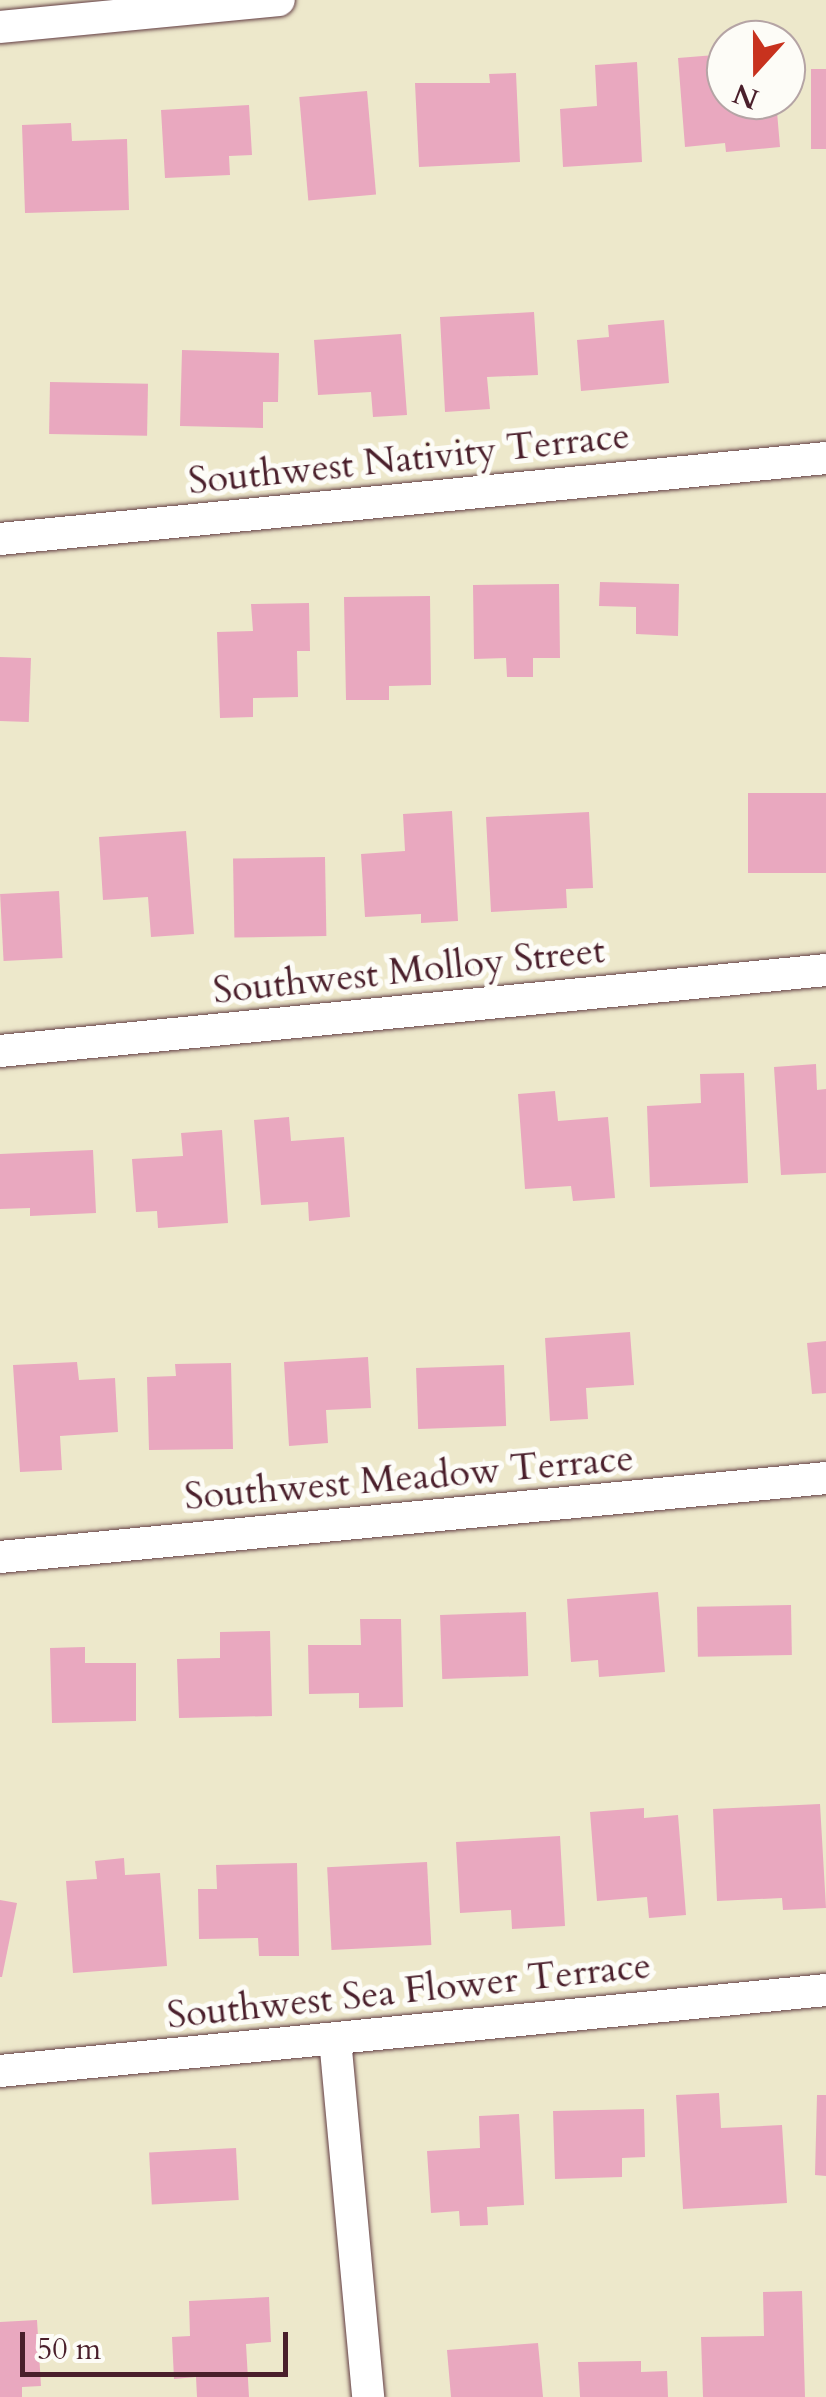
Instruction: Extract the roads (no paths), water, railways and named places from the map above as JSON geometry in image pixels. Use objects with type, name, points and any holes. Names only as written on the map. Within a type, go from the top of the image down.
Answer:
[{"type":"street","points":[[0,26],[279,0]]},
{"type":"street","name":"Southwest Nativity Terrace","points":[[0,538],[826,458]]},
{"type":"street","name":"Southwest Molloy Street","points":[[0,1051],[826,970]]},
{"type":"street","name":"Southwest Meadow Terrace","points":[[0,1558],[826,1478]]},
{"type":"street","name":"Southwest Sea Flower Terrace","points":[[0,2070],[826,1990]]},
{"type":"street","points":[[335,2039],[368,2397]]}]
